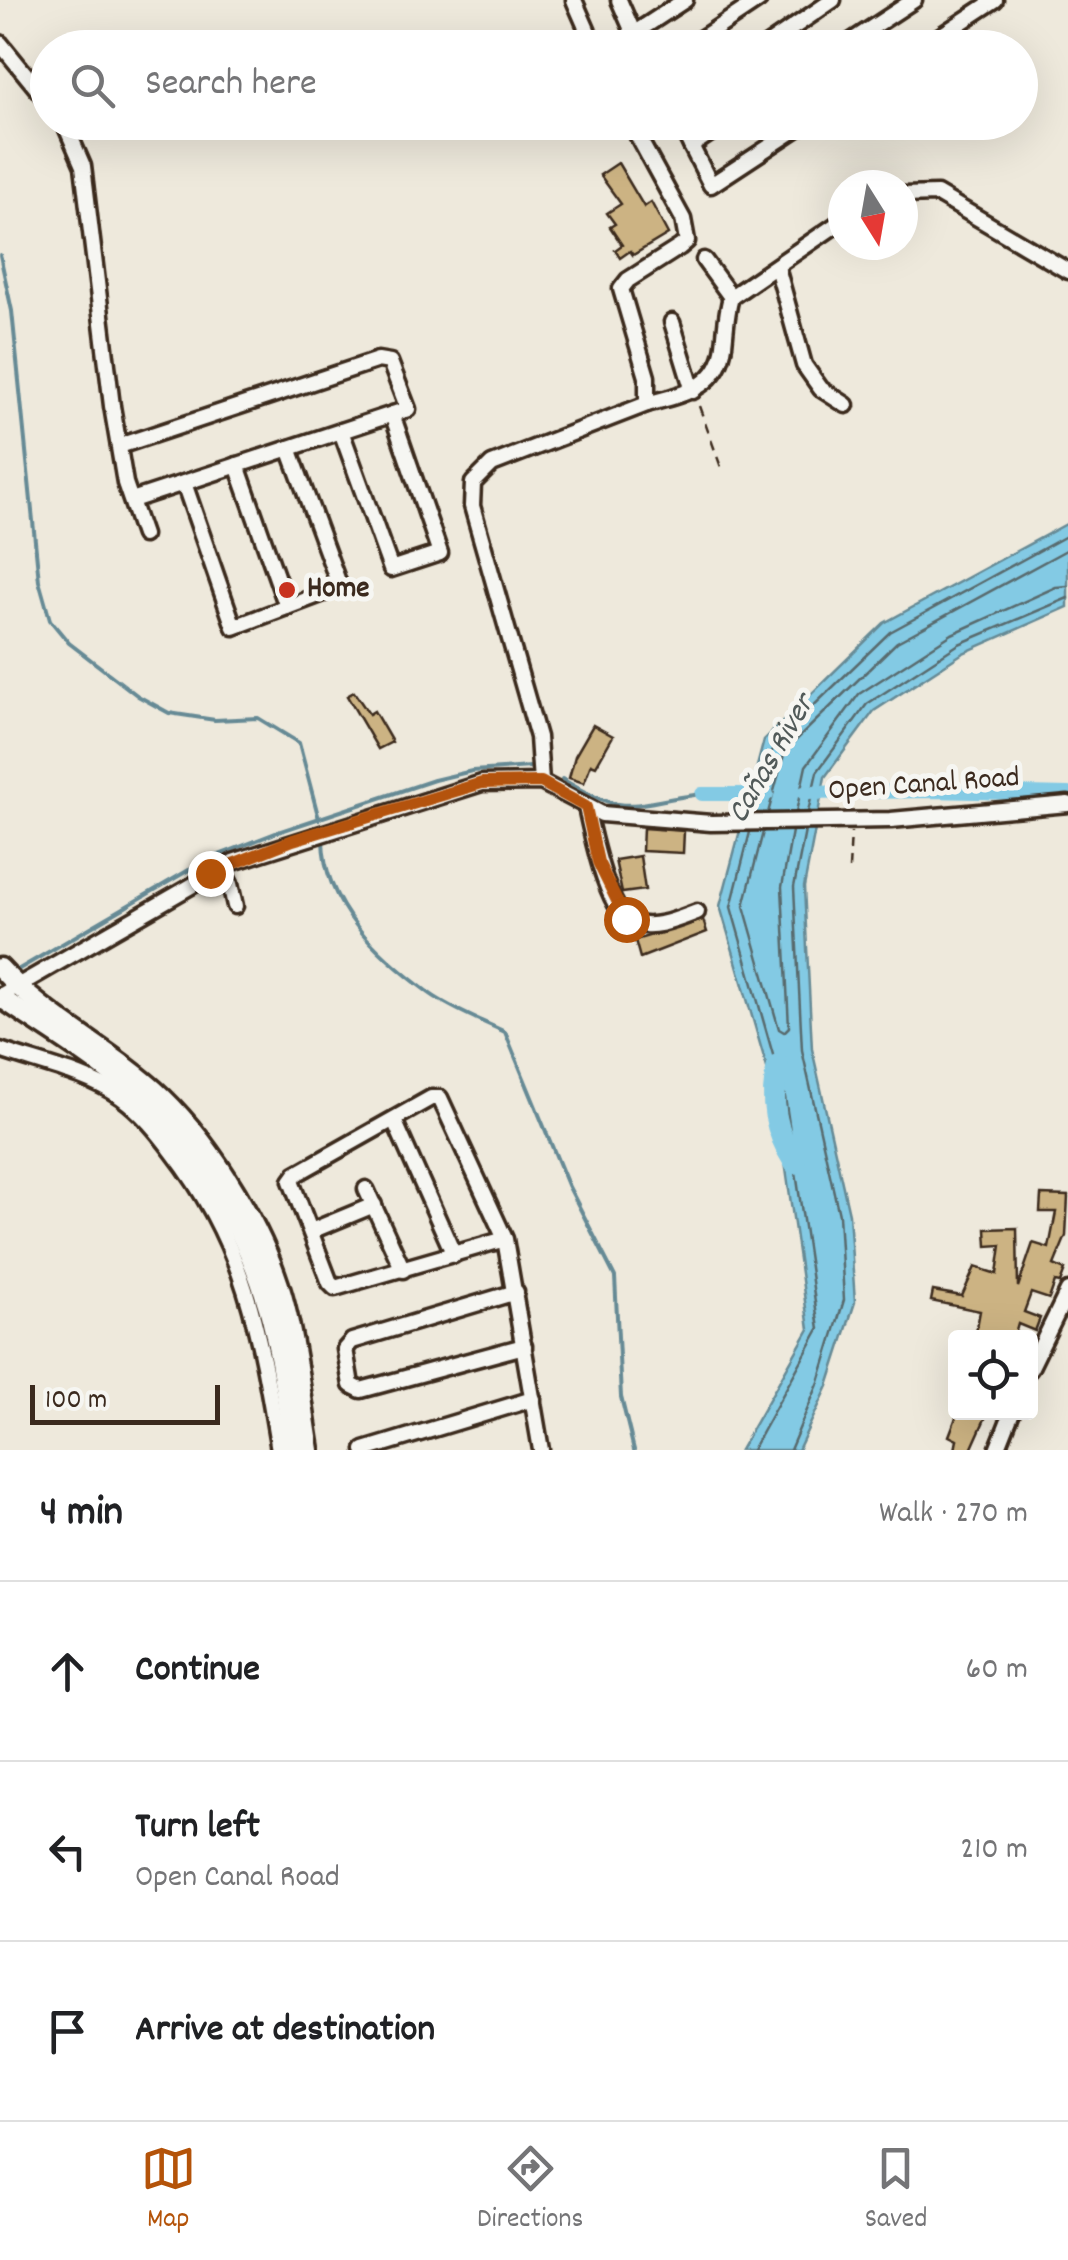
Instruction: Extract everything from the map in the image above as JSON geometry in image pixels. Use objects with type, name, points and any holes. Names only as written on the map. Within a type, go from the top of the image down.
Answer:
[{"type":"main road","points":[[0,968],[5,993],[112,1074],[151,1109],[185,1146],[218,1196],[248,1252],[268,1307],[294,1450]]},
{"type":"main road","points":[[5,993],[122,1063],[162,1097],[198,1136],[262,1246],[285,1304],[310,1450]]},
{"type":"street","points":[[574,0],[588,30]]},
{"type":"street","points":[[619,0],[632,30]]},
{"type":"street","points":[[650,30],[684,0]]},
{"type":"street","points":[[714,30],[759,0]]},
{"type":"street","points":[[789,30],[833,0]]},
{"type":"street","points":[[868,30],[914,0]]},
{"type":"street","points":[[949,30],[995,0]]},
{"type":"street","points":[[0,43],[30,80]]},
{"type":"street","points":[[72,140],[84,166],[118,446],[125,483],[143,535]]},
{"type":"street","points":[[640,140],[687,233],[687,240],[680,247],[628,280],[621,289],[648,377],[647,404]]},
{"type":"street","points":[[688,140],[711,185],[780,140]]},
{"type":"street","points":[[691,146],[700,140]]},
{"type":"street","points":[[918,194],[936,194],[1068,272]]},
{"type":"street","points":[[5,993],[221,867],[293,840],[482,783],[541,782],[538,737],[472,506],[473,483],[492,464],[647,404],[693,391],[710,380],[721,365],[725,315],[731,297],[828,231]]},
{"type":"street","points":[[704,260],[731,297]]},
{"type":"street","points":[[777,267],[804,365],[821,388],[846,405]]},
{"type":"street","points":[[672,322],[693,391]]},
{"type":"street","points":[[118,446],[378,360],[390,362],[408,409],[132,500]]},
{"type":"street","points":[[341,431],[391,570],[440,553],[392,414]]},
{"type":"street","points":[[184,483],[234,627],[340,588],[289,448]]},
{"type":"street","points":[[237,465],[287,608]]},
{"type":"street","name":"Open Canal Road","points":[[541,782],[586,807],[621,818],[711,823],[923,818],[1068,804]]},
{"type":"street","points":[[586,807],[598,862],[626,919],[637,924],[666,923],[697,912]]},
{"type":"street","points":[[221,867],[230,884],[234,906]]},
{"type":"street","points":[[0,1050],[95,1082],[122,1098],[152,1126],[181,1162],[227,1238],[250,1299],[261,1338],[279,1450]]},
{"type":"street","points":[[505,1240],[335,1288],[330,1284],[291,1181],[296,1174],[431,1098],[440,1098],[505,1240],[542,1450]]},
{"type":"street","points":[[394,1120],[454,1255]]},
{"type":"street","points":[[366,1189],[403,1270]]},
{"type":"street","points":[[312,1231],[374,1206]]},
{"type":"street","points":[[1038,1353],[1068,1291]]},
{"type":"street","points":[[516,1292],[352,1340],[344,1349],[351,1385],[360,1390],[524,1346]]},
{"type":"street","points":[[364,1450],[532,1399]]},
{"type":"street","points":[[997,1450],[1009,1420]]},
{"type":"path","points":[[693,391],[722,470]]},
{"type":"path","points":[[849,869],[852,821]]},
{"type":"water","points":[[1068,523],[1068,607],[963,653],[874,711],[825,777],[804,887],[812,1049],[849,1214],[855,1302],[828,1386],[798,1450],[740,1450],[809,1329],[776,1099],[720,906],[764,740],[884,623]]},
{"type":"building","points":[[618,163],[644,207],[651,202],[668,234],[633,255],[630,251],[620,258],[615,250],[622,245],[610,227],[615,224],[607,213],[621,204],[600,175]]},
{"type":"building","points":[[354,692],[369,714],[374,711],[392,742],[378,749],[347,696]]},
{"type":"building","points":[[593,725],[613,736],[596,766],[591,764],[584,783],[569,778],[575,756]]},
{"type":"building","points":[[643,828],[684,831],[683,853],[642,851]]},
{"type":"building","points":[[640,856],[645,890],[622,893],[615,860]]},
{"type":"building","points":[[703,920],[707,932],[640,958],[635,940]]},
{"type":"building","points":[[1041,1195],[1068,1196],[1066,1236],[1054,1265],[1065,1270],[1049,1299],[1031,1293],[1024,1312],[1040,1318],[1035,1330],[1018,1324],[1016,1330],[976,1330],[980,1311],[931,1301],[933,1291],[962,1296],[975,1267],[997,1274],[1001,1245],[987,1246],[986,1229],[1017,1228],[1018,1287],[1033,1243],[1049,1248],[1056,1212],[1040,1212]]},
{"type":"building","points":[[955,1420],[984,1420],[971,1450],[955,1450],[957,1440],[949,1436]]},
{"type":"waterway","points":[[0,255],[12,311],[39,581],[50,620],[69,643],[138,696],[169,713],[215,720],[258,718],[299,743],[319,819]]},
{"type":"waterway","points":[[14,972],[206,860],[434,780],[472,771],[531,767]]},
{"type":"waterway","points":[[562,779],[617,804],[644,804],[702,794]]},
{"type":"waterway","points":[[804,793],[1068,794]]},
{"type":"waterway","points":[[702,794],[767,794]]},
{"type":"waterway","points":[[323,840],[333,887],[374,946],[438,999],[505,1032],[568,1185],[615,1277],[621,1397],[634,1450]]},
{"type":"waterway","name":"Cañas River","points":[[778,1065],[776,1116],[795,1163]]},
{"type":"place","name":"Home","points":[[287,590]]},
{"type":"route","points":[[210,873],[293,840],[482,783],[541,782],[586,807],[598,862],[626,919]]}]
